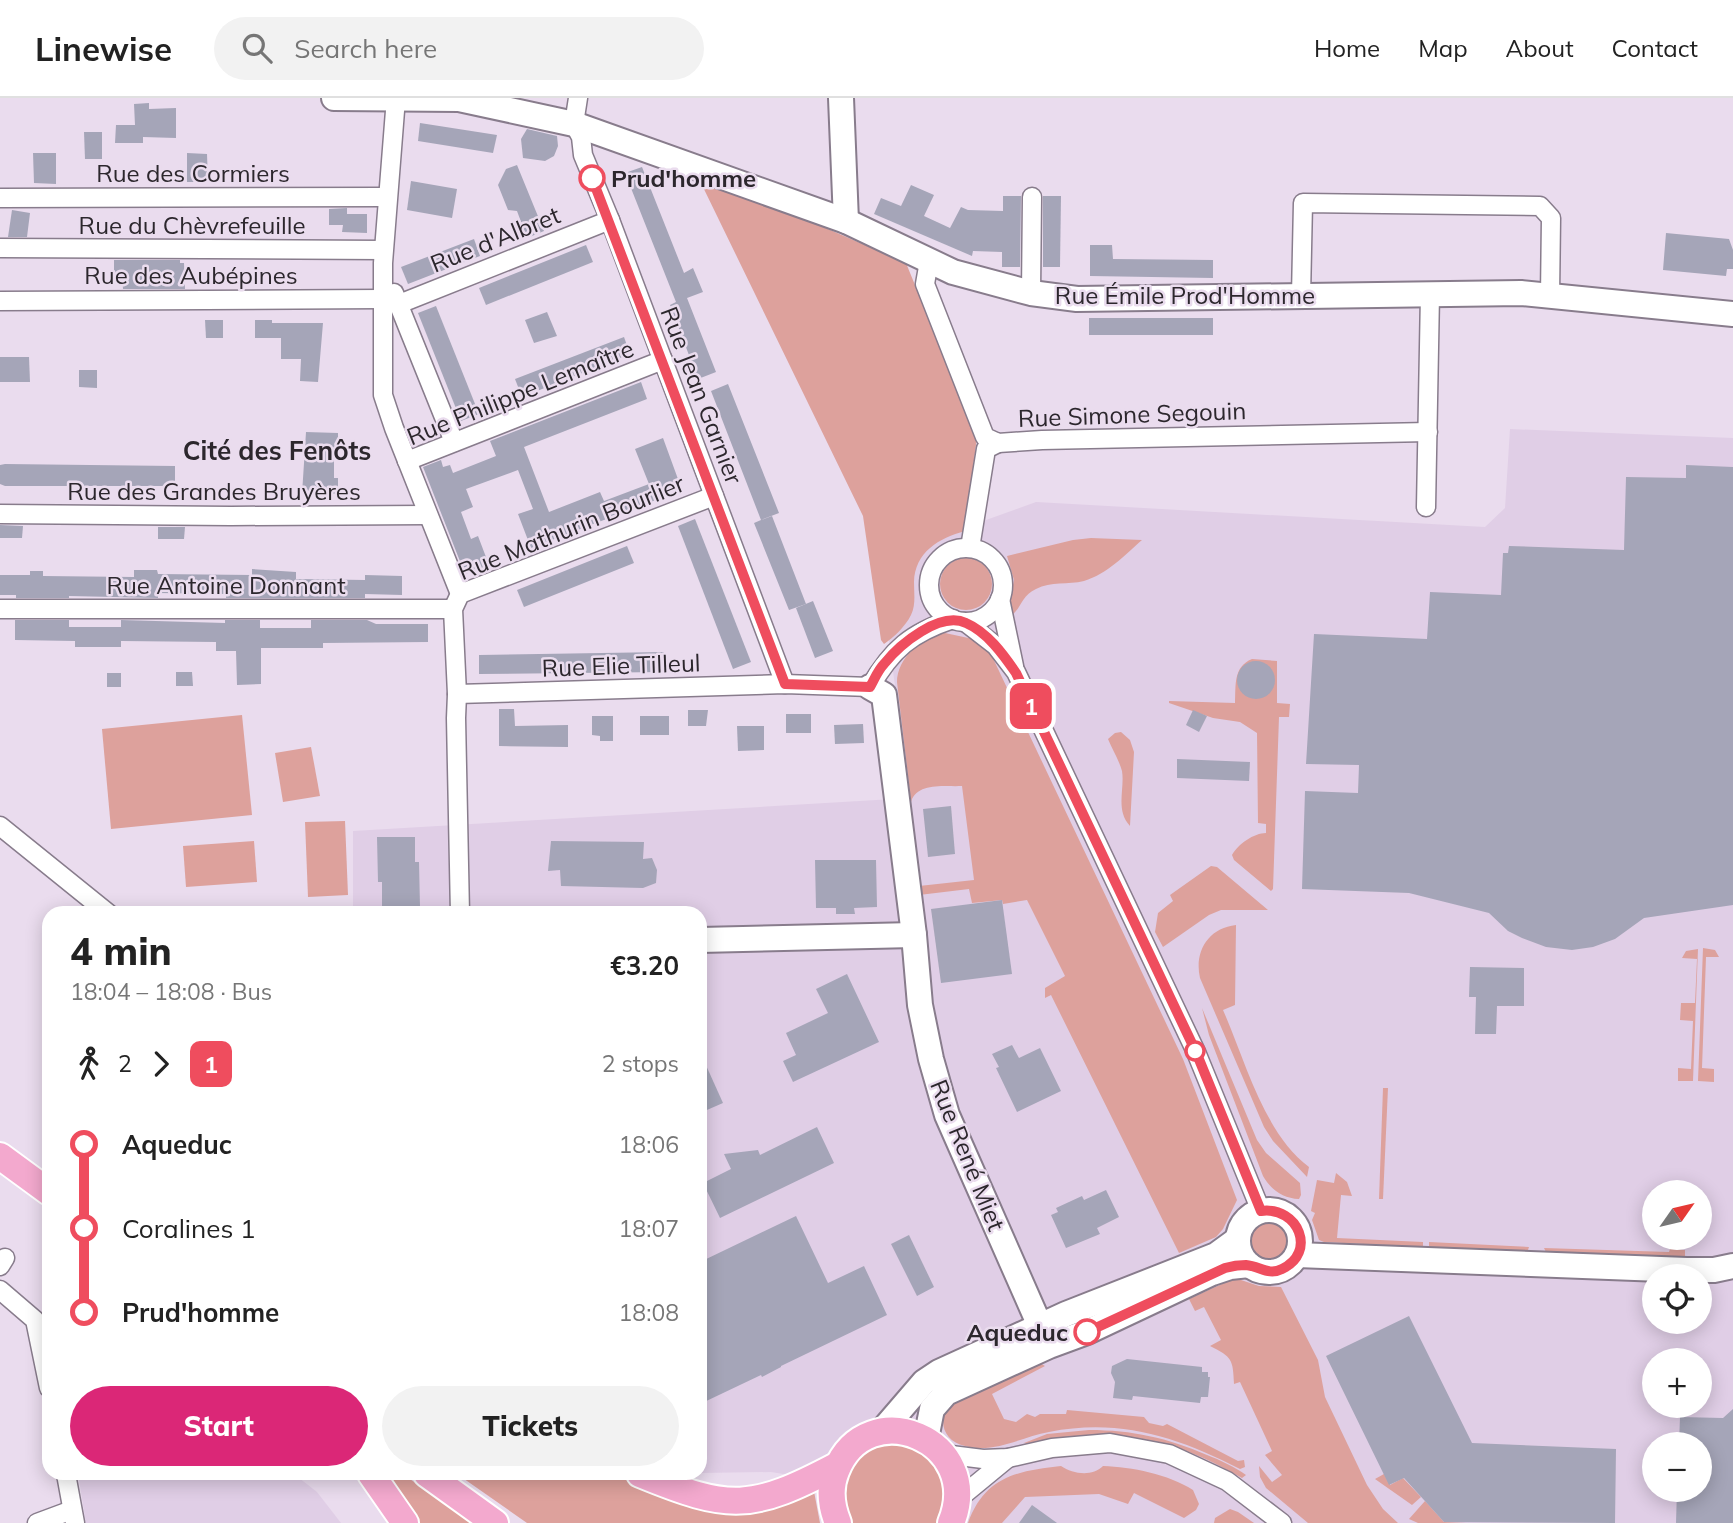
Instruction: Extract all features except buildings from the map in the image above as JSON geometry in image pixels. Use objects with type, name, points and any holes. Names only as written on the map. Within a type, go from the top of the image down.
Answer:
[{"type":"main road","points":[[0,1156],[42,1187]]},
{"type":"main road","points":[[655,1480],[708,1499],[745,1501],[781,1493],[838,1465],[856,1444],[881,1432],[904,1432],[935,1447],[956,1480],[954,1511]]},
{"type":"main road","points":[[838,1465],[831,1490],[831,1502],[838,1523]]},
{"type":"main road","points":[[375,1480],[405,1523]]},
{"type":"main road","points":[[435,1480],[495,1523]]},
{"type":"street","name":"Rue Émile Prod'Homme","points":[[334,98],[459,99],[574,124],[846,221],[953,272],[1031,293],[1077,299],[1521,293],[1733,314]]},
{"type":"street","points":[[396,98],[383,257],[390,301],[383,395],[407,461]]},
{"type":"street","points":[[574,124],[578,98]]},
{"type":"street","points":[[841,98],[846,221]]},
{"type":"street","name":"Rue Jean Garnier","points":[[574,124],[581,137],[583,155],[785,684]]},
{"type":"street","name":"Rue des Cormiers","points":[[0,198],[387,197]]},
{"type":"street","points":[[1031,293],[1032,197]]},
{"type":"street","points":[[1301,296],[1303,202],[1540,206],[1551,218],[1550,296]]},
{"type":"street","name":"Rue d'Albret","points":[[390,301],[610,220]]},
{"type":"street","name":"Rue du Chèvrefeuille","points":[[0,248],[383,257]]},
{"type":"street","name":"Rue Simone Segouin","points":[[929,261],[925,284],[985,437],[998,443],[1427,432]]},
{"type":"street","points":[[1426,507],[1430,295]]},
{"type":"street","name":"Rue des Aubépines","points":[[0,301],[390,301]]},
{"type":"street","points":[[390,301],[454,442]]},
{"type":"street","name":"Rue Philippe Lemaître","points":[[456,602],[428,515],[407,461],[663,360]]},
{"type":"street","points":[[970,548],[986,449],[998,443]]},
{"type":"street","name":"Rue Mathurin Bourlier","points":[[456,602],[714,496]]},
{"type":"street","name":"Rue des Grandes Bruyères","points":[[0,514],[428,515]]},
{"type":"street","points":[[1016,673],[1000,599],[1003,585],[999,568],[988,555],[970,548],[952,550],[937,561],[929,578],[935,605],[941,612],[959,620],[996,646],[1016,673],[1196,1052],[1261,1211]]},
{"type":"street","points":[[870,687],[883,665],[913,635],[930,592]]},
{"type":"street","points":[[913,635],[959,620],[981,619],[1000,599]]},
{"type":"street","points":[[456,602],[460,906]]},
{"type":"street","name":"Rue Antoine Donnant","points":[[0,609],[456,602]]},
{"type":"street","name":"Rue Elie Tilleul","points":[[457,694],[785,684],[870,687]]},
{"type":"street","name":"Rue René Miet","points":[[870,687],[884,695],[914,935],[920,1005],[931,1059],[947,1115],[1040,1326]]},
{"type":"street","points":[[0,826],[99,906]]},
{"type":"street","points":[[707,940],[914,935]]},
{"type":"street","points":[[881,1432],[933,1376],[1040,1326],[1216,1255],[1238,1239],[1246,1219],[1261,1211],[1282,1212],[1295,1222],[1300,1237],[1297,1255],[1289,1265],[1272,1272],[1263,1272],[1249,1265],[1241,1254],[1238,1239]]},
{"type":"street","points":[[1297,1255],[1727,1270]]},
{"type":"street","points":[[1249,1265],[1212,1273],[1087,1332],[1055,1343],[955,1388],[935,1403],[929,1418],[935,1447],[983,1459],[1008,1458],[1052,1448],[1110,1443],[1169,1454],[1227,1481],[1282,1523]]},
{"type":"street","points":[[0,1290],[36,1320],[42,1351]]},
{"type":"street","points":[[954,1511],[1008,1458]]},
{"type":"street","points":[[37,1523],[74,1516],[67,1480]]},
{"type":"shaded area","points":[[705,179],[770,208],[773,205],[906,263],[977,437],[965,531],[938,542],[924,555],[915,571],[913,611],[906,624],[884,644],[881,640],[863,516],[701,183]]},
{"type":"shaded area","points":[[1510,429],[1733,438],[1733,1523],[941,1523],[899,1493],[771,1472],[707,1473],[707,906],[353,906],[353,831],[910,798],[878,559],[1036,502],[1485,527],[1505,508]]},
{"type":"shaded area","points":[[1091,538],[1142,540],[1115,564],[1092,578],[1048,585],[1031,592],[1011,616],[1009,603],[1014,580],[1007,556]]},
{"type":"shaded area","points":[[966,558],[976,560],[984,566],[990,574],[990,594],[984,602],[976,608],[966,610],[956,608],[948,602],[942,594],[940,584],[942,574],[948,566],[956,560]]},
{"type":"shaded area","points":[[945,633],[973,639],[990,652],[1183,1059],[1237,1200],[1223,1229],[1216,1237],[1179,1253],[1051,995],[1045,998],[1045,988],[1065,976],[1027,900],[1003,904],[1002,900],[972,903],[969,889],[919,895],[919,886],[974,880],[962,786],[925,788],[914,796],[911,802],[898,673],[912,649],[936,634]]},
{"type":"shaded area","points":[[1252,659],[1277,661],[1277,703],[1290,704],[1289,717],[1279,717],[1271,891],[1234,860],[1232,855],[1247,840],[1266,833],[1266,824],[1258,823],[1257,733],[1240,722],[1213,718],[1169,703],[1235,703],[1239,672],[1246,662]]},
{"type":"shaded area","points":[[242,715],[252,815],[111,829],[102,729]]},
{"type":"shaded area","points":[[1121,732],[1130,740],[1134,752],[1130,826],[1123,813],[1122,771],[1108,739]]},
{"type":"shaded area","points":[[311,747],[320,796],[283,802],[275,753]]},
{"type":"shaded area","points":[[345,821],[348,895],[308,897],[305,822]]},
{"type":"shaded area","points":[[254,841],[257,882],[186,887],[183,846]]},
{"type":"shaded area","points":[[1211,866],[1217,867],[1268,910],[1221,910],[1209,915],[1163,947],[1155,932],[1158,913],[1173,901],[1170,895]]},
{"type":"shaded area","points":[[1236,925],[1235,1005],[1223,1010],[1257,1095],[1279,1135],[1309,1167],[1307,1177],[1273,1141],[1264,1127],[1200,978],[1199,959],[1205,943],[1218,931]]},
{"type":"shaded area","points":[[1703,948],[1715,950],[1719,957],[1706,957],[1702,1068],[1714,1069],[1714,1082],[1698,1081]]},
{"type":"shaded area","points":[[1698,949],[1693,1081],[1678,1081],[1678,1068],[1691,1069],[1693,1021],[1680,1020],[1681,1003],[1695,1003],[1697,959],[1682,958],[1686,951]]},
{"type":"shaded area","points":[[1202,1008],[1257,1140],[1266,1153],[1300,1183],[1299,1199],[1278,1192],[1263,1176],[1209,1035]]},
{"type":"shaded area","points":[[1383,1088],[1388,1088],[1383,1199],[1379,1199]]},
{"type":"shaded area","points":[[1336,1173],[1347,1182],[1352,1196],[1341,1195],[1337,1238],[1423,1242],[1423,1247],[1319,1240],[1312,1220],[1315,1213],[1311,1211],[1317,1180],[1334,1183]]},
{"type":"shaded area","points":[[1270,1222],[1284,1227],[1289,1241],[1284,1255],[1270,1260],[1256,1255],[1251,1241],[1256,1227]]},
{"type":"shaded area","points":[[1429,1242],[1529,1247],[1527,1253],[1429,1251]]},
{"type":"shaded area","points":[[1544,1248],[1669,1252],[1685,1250],[1685,1259],[1547,1254]]},
{"type":"shaded area","points":[[1235,1278],[1259,1286],[1281,1287],[1318,1360],[1325,1397],[1367,1485],[1383,1509],[1398,1523],[1308,1523],[1266,1488],[1260,1477],[1259,1466],[1272,1482],[1282,1475],[1265,1455],[1272,1451],[1240,1382],[1234,1384],[1230,1360],[1210,1346],[1221,1340],[1204,1307],[1195,1311],[1189,1299]]},
{"type":"shaded area","points":[[1038,1362],[1045,1366],[992,1394],[1004,1419],[1016,1422],[1027,1414],[1035,1417],[1040,1414],[1066,1414],[1067,1410],[1144,1417],[1149,1423],[1163,1426],[1167,1424],[1238,1461],[1244,1460],[1245,1467],[1240,1469],[1171,1440],[1124,1429],[1075,1428],[986,1448],[965,1446],[952,1440],[943,1424],[949,1405]]},
{"type":"shaded area","points":[[1089,1430],[1135,1433],[1164,1440],[1217,1459],[1246,1475],[1242,1478],[1188,1452],[1138,1438],[1086,1436],[1024,1443],[1047,1434]]},
{"type":"shaded area","points":[[898,1442],[929,1456],[946,1485],[939,1523],[851,1523],[845,1501],[846,1478],[850,1468],[864,1451]]},
{"type":"shaded area","points":[[1061,1466],[1082,1473],[1093,1472],[1103,1466],[1149,1472],[1193,1490],[1199,1504],[1196,1510],[1184,1518],[1134,1493],[1128,1504],[1099,1494],[1025,1497],[1002,1523],[968,1523],[984,1495],[1005,1479],[1031,1470]]},
{"type":"shaded area","points":[[1384,1474],[1390,1485],[1403,1478],[1421,1497],[1412,1505],[1375,1479]]},
{"type":"shaded area","points":[[79,1480],[302,1480],[317,1492],[341,1523],[86,1523]]},
{"type":"shaded area","points":[[384,1480],[411,1480],[471,1523],[415,1523]]},
{"type":"shaded area","points":[[466,1480],[639,1480],[684,1498],[813,1486],[820,1523],[527,1523]]},
{"type":"shaded area","points":[[1425,1501],[1444,1522],[1467,1523],[1418,1523],[1409,1519]]},
{"type":"shaded area","points":[[1230,1509],[1254,1523],[1214,1523],[1215,1518]]},
{"type":"bus line","name":"1","points":[[592,178],[785,684],[870,687],[883,665],[913,635],[953,619],[965,622],[996,646],[1016,673],[1196,1052],[1261,1211],[1282,1212],[1295,1222],[1300,1247],[1294,1261],[1281,1270],[1263,1272],[1249,1265],[1225,1268],[1087,1332]]},
{"type":"place","name":"Prud'homme","points":[[592,178]]},
{"type":"place","name":"Aqueduc","points":[[1087,1332]]},
{"type":"district","name":"Cité des Fenôts","points":[[277,450]]}]
